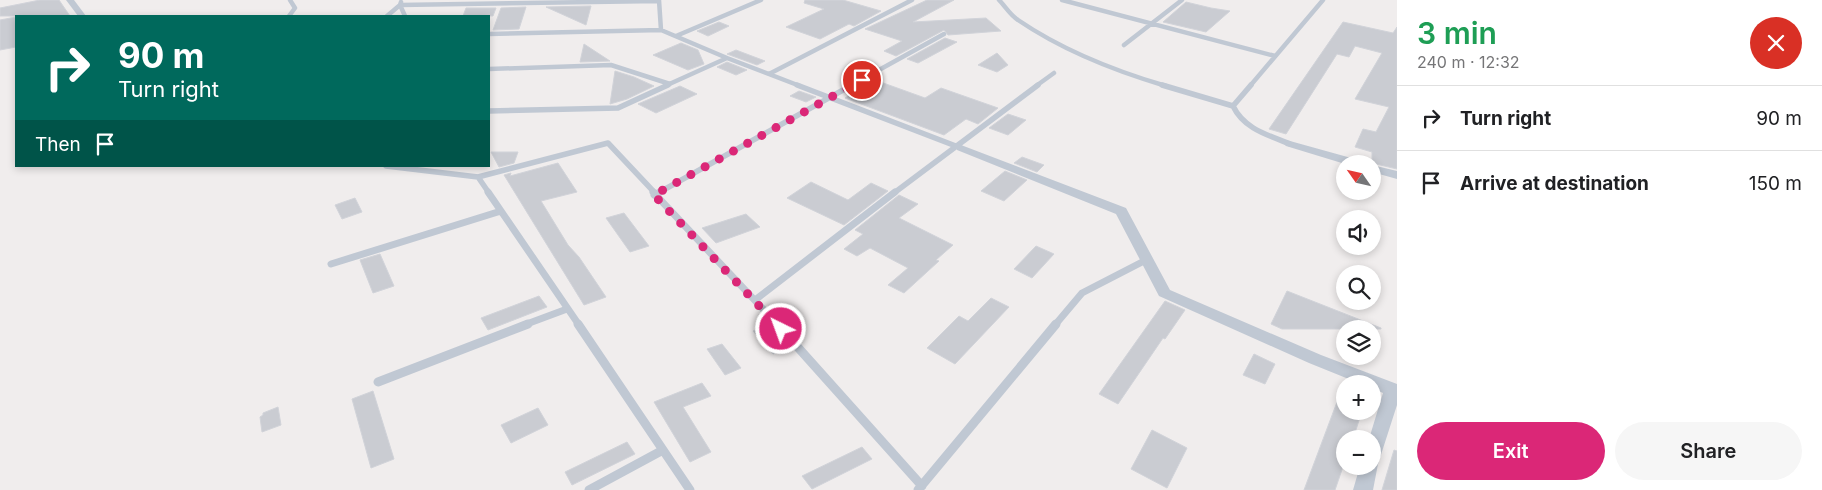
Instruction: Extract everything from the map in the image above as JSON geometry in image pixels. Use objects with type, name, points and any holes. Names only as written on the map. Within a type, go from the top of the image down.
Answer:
[{"type":"street","points":[[70,0],[81,15]]},
{"type":"street","points":[[1290,144],[1336,158]]},
{"type":"street","points":[[957,147],[1121,211],[1164,294],[1315,359],[1395,390],[1381,431]]},
{"type":"street","points":[[1381,171],[1397,175]]},
{"type":"street","points":[[1363,490],[1367,475]]},
{"type":"lane","points":[[289,15],[295,8],[290,0]]},
{"type":"lane","points":[[388,15],[403,0]]},
{"type":"lane","points":[[676,36],[761,0]]},
{"type":"lane","points":[[769,74],[912,0]]},
{"type":"lane","points":[[999,0],[1016,19],[1074,51],[1116,70],[1233,106]]},
{"type":"lane","points":[[1062,0],[1275,56]]},
{"type":"lane","points":[[1124,45],[1182,0]]},
{"type":"lane","points":[[1233,106],[1323,0]]},
{"type":"lane","points":[[400,5],[659,1],[661,30]]},
{"type":"lane","points":[[400,5],[405,15]]},
{"type":"lane","points":[[490,34],[661,30],[727,58],[957,147]]},
{"type":"lane","points":[[654,195],[944,34]]},
{"type":"lane","points":[[490,111],[618,108],[727,58]]},
{"type":"lane","points":[[490,69],[611,65],[670,84]]},
{"type":"lane","points":[[756,300],[1054,73]]},
{"type":"lane","points":[[1233,106],[1236,116],[1249,127],[1290,144]]},
{"type":"lane","points":[[395,167],[478,176],[608,143],[654,195],[756,300],[920,488],[1082,293],[1146,260]]},
{"type":"lane","points":[[478,176],[690,490]]},
{"type":"lane","points":[[331,264],[501,211]]},
{"type":"lane","points":[[378,382],[567,309]]},
{"type":"lane","points":[[589,490],[663,450]]},
{"type":"building","points":[[40,0],[59,0],[69,15],[0,16],[0,8]]},
{"type":"building","points":[[805,0],[843,0],[881,11],[854,26],[849,24],[820,39],[786,27],[824,9],[804,3]]},
{"type":"building","points":[[927,0],[954,0],[913,22],[986,18],[1001,31],[948,35],[944,30],[896,56],[884,51],[902,41],[865,29]]},
{"type":"building","points":[[1186,2],[1230,11],[1206,32],[1163,22]]},
{"type":"building","points":[[591,6],[586,25],[546,7]]},
{"type":"building","points":[[526,7],[519,29],[493,30],[501,8]]},
{"type":"building","points":[[466,8],[496,8],[493,16],[463,15]]},
{"type":"building","points":[[15,17],[15,47],[0,50],[0,20]]},
{"type":"building","points":[[719,22],[729,26],[708,36],[697,31]]},
{"type":"building","points":[[1343,22],[1393,33],[1397,27],[1397,169],[1381,165],[1381,155],[1372,155],[1372,152],[1355,147],[1363,129],[1376,132],[1389,107],[1355,99],[1382,53],[1355,46],[1349,57],[1337,54],[1286,134],[1269,129]]},
{"type":"building","points":[[945,38],[957,42],[918,63],[907,59]]},
{"type":"building","points":[[681,43],[698,50],[704,64],[688,70],[653,55]]},
{"type":"building","points":[[584,44],[610,61],[580,62]]},
{"type":"building","points":[[736,50],[765,61],[757,65],[727,54]]},
{"type":"building","points":[[997,53],[1008,65],[997,72],[978,65]]},
{"type":"building","points":[[727,62],[747,70],[736,75],[717,67]]},
{"type":"building","points":[[615,71],[654,86],[627,99],[610,104]]},
{"type":"building","points":[[875,80],[925,98],[941,88],[998,108],[978,124],[966,119],[944,135],[845,98]]},
{"type":"building","points":[[680,86],[697,94],[656,113],[638,104]]},
{"type":"building","points":[[799,91],[816,97],[806,102],[790,96]]},
{"type":"building","points":[[1008,114],[1026,120],[1008,135],[989,128]]},
{"type":"building","points":[[491,152],[518,152],[514,163],[499,167]]},
{"type":"building","points":[[1022,157],[1044,165],[1037,172],[1014,163]]},
{"type":"building","points":[[558,163],[577,192],[541,201],[568,245],[579,257],[606,297],[584,305],[504,175],[511,173],[510,176]]},
{"type":"building","points":[[1005,171],[1027,180],[1004,201],[981,191]]},
{"type":"building","points":[[811,182],[848,200],[871,183],[888,191],[844,225],[787,198]]},
{"type":"building","points":[[899,195],[918,204],[899,218],[953,245],[936,260],[939,261],[904,293],[888,285],[908,268],[870,248],[857,256],[844,249],[863,234],[855,230]]},
{"type":"building","points":[[355,198],[362,212],[342,219],[335,205]]},
{"type":"building","points":[[624,213],[649,246],[630,252],[606,218]]},
{"type":"building","points":[[746,214],[760,227],[716,243],[702,228]]},
{"type":"building","points":[[1036,246],[1054,254],[1032,278],[1014,269]]},
{"type":"building","points":[[380,254],[394,286],[373,293],[360,260]]},
{"type":"building","points":[[1287,291],[1361,320],[1336,320],[1336,329],[1282,329],[1271,324]]},
{"type":"building","points":[[539,296],[547,307],[488,330],[481,318]]},
{"type":"building","points":[[991,298],[1009,307],[955,364],[927,348],[959,316],[968,321]]},
{"type":"building","points":[[1165,301],[1185,310],[1165,339],[1163,338],[1118,404],[1099,394]]},
{"type":"building","points":[[770,325],[790,347],[773,354],[753,331]]},
{"type":"building","points":[[722,344],[741,368],[725,375],[707,349]]},
{"type":"building","points":[[1254,354],[1275,364],[1265,384],[1243,375]]},
{"type":"building","points":[[702,383],[711,396],[683,407],[711,452],[690,462],[654,402]]},
{"type":"building","points":[[373,391],[394,459],[371,468],[352,399]]},
{"type":"building","points":[[1336,405],[1336,420],[1359,420],[1356,430],[1336,430],[1336,475],[1340,475],[1335,490],[1304,490]]},
{"type":"building","points":[[278,407],[281,425],[262,432],[260,417],[263,413]]},
{"type":"building","points":[[538,408],[548,425],[511,443],[501,425]]},
{"type":"building","points":[[1152,430],[1187,448],[1167,488],[1131,469]]},
{"type":"building","points":[[627,442],[635,454],[572,485],[565,472]]},
{"type":"building","points":[[862,447],[872,459],[812,489],[802,476]]},
{"type":"building","points":[[1394,450],[1397,451],[1397,490],[1382,490]]},
{"type":"route","points":[[781,329],[756,300],[654,195],[862,80]]}]
